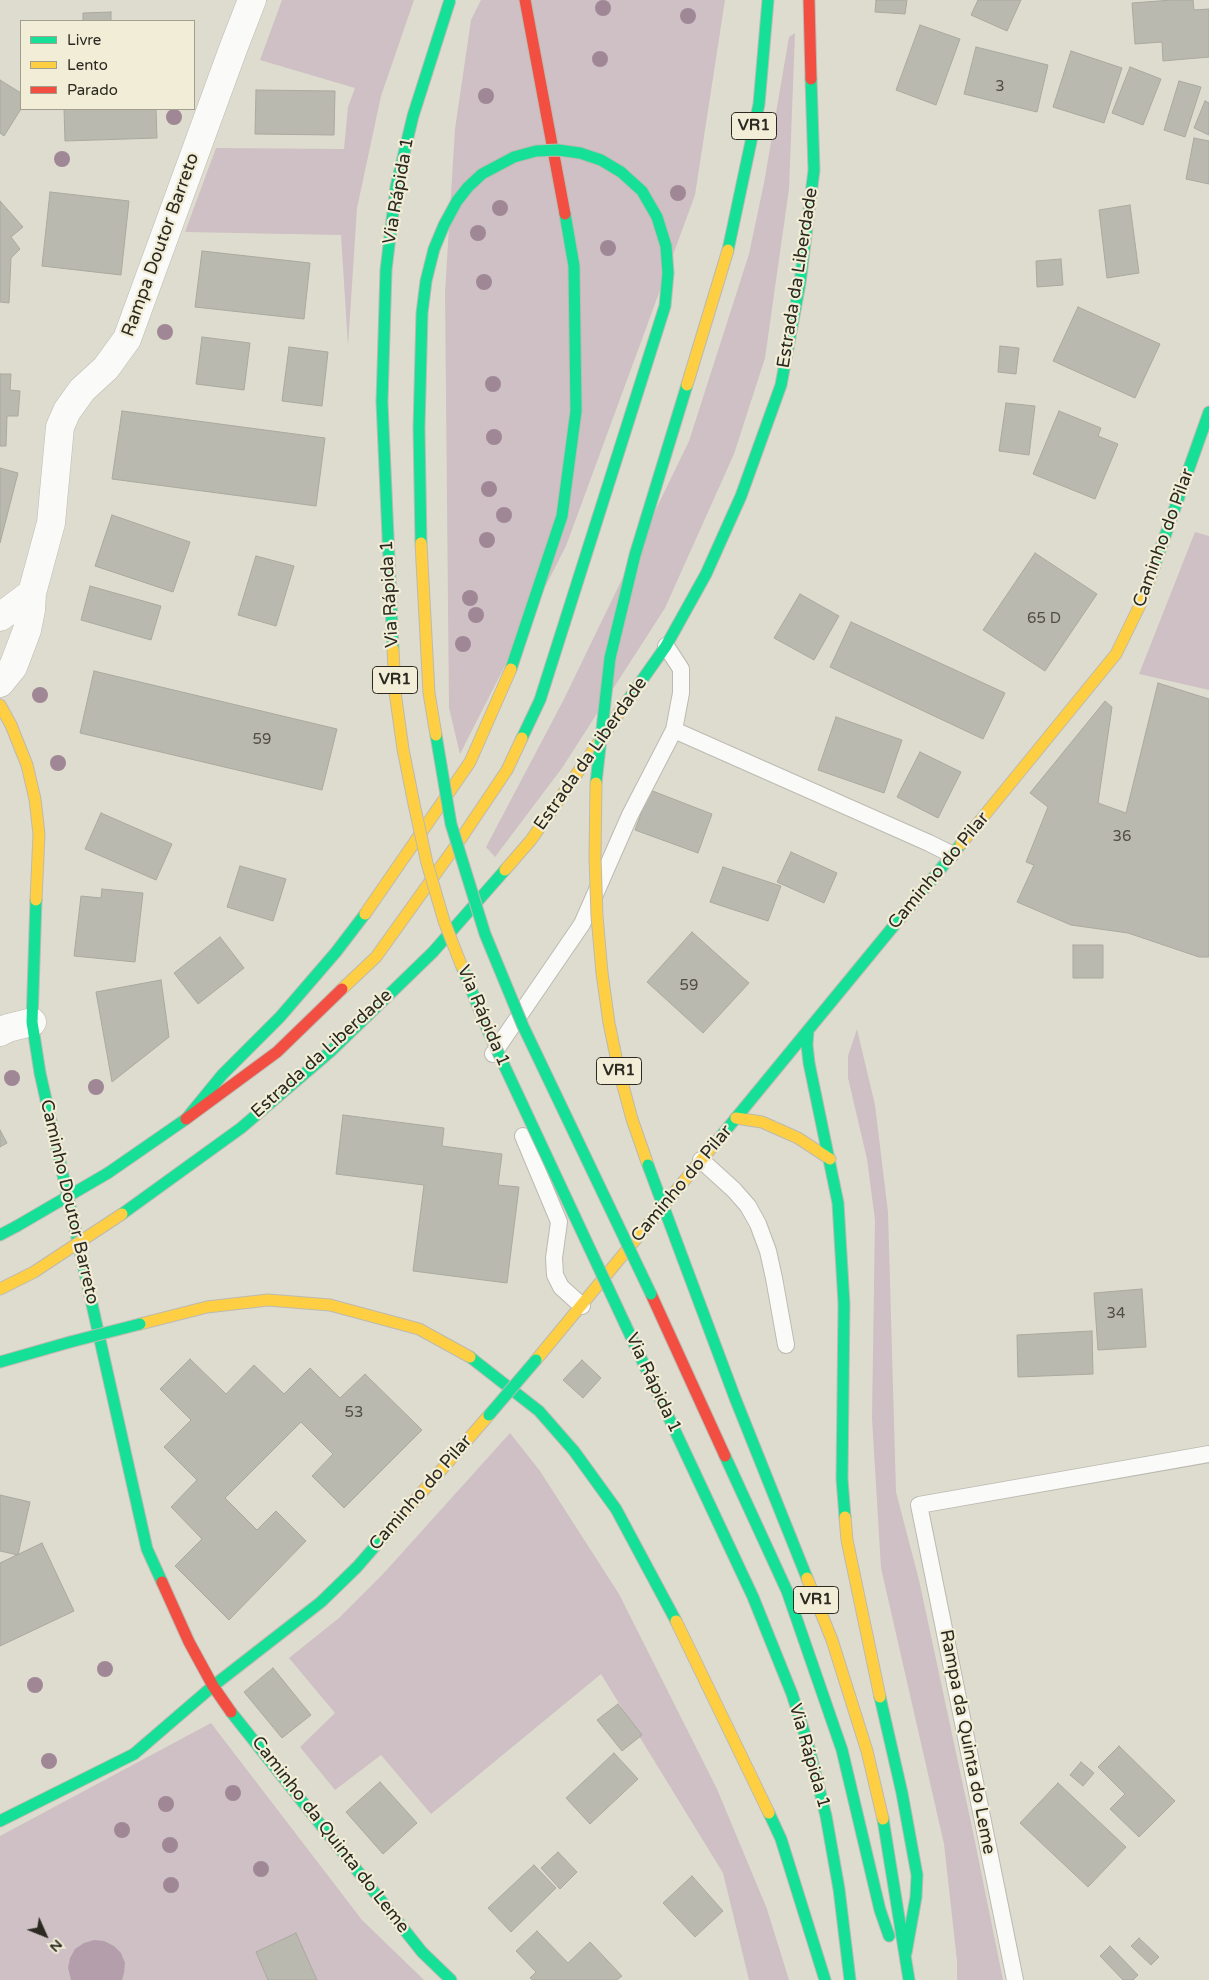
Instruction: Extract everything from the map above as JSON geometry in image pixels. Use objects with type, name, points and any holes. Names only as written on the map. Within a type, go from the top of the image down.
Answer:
[{"type":"main road","name":"Via Rápida 1","points":[[450,0],[434,46],[402,160],[396,187],[386,270],[382,402],[395,682],[414,804],[427,863],[444,921],[489,1033],[774,1644],[808,1744],[826,1816],[839,1889],[850,1980]]},
{"type":"main road","points":[[186,1119],[222,1075],[280,1017],[336,952],[382,892],[470,762],[511,670],[562,516],[576,412],[574,266],[549,122],[525,0]]},
{"type":"main road","name":"VR1","points":[[768,0],[759,104],[728,250],[635,555],[610,658],[601,729],[595,801],[597,916],[609,1023],[632,1119],[735,1398],[832,1640],[867,1751],[886,1834],[909,1980]]},
{"type":"main road","name":"Estrada da Liberdade","points":[[0,1288],[34,1272],[122,1214],[241,1128],[330,1051],[433,952],[531,840],[666,646],[706,574],[741,496],[780,385],[800,283],[814,170],[809,0]]},
{"type":"main road","points":[[0,1235],[108,1173],[278,1052],[376,956],[462,837],[507,770],[540,700],[665,306],[668,274],[666,246],[657,217],[642,191],[621,172],[601,160],[580,153],[558,150],[536,152],[514,157],[482,174],[456,201],[434,249],[426,281],[422,314],[419,428],[421,550],[429,693],[440,762],[451,824],[485,934],[524,1026],[651,1294],[787,1591],[842,1750],[880,1910],[904,1980]]},
{"type":"main road","name":"Caminho do Pilar","points":[[0,1821],[134,1754],[213,1686],[321,1602],[357,1567],[489,1415],[582,1306],[1116,654],[1140,605],[1209,412]]},
{"type":"main road","name":"Caminho Doutor Barreto","points":[[0,705],[11,724],[27,765],[34,799],[38,834],[32,1022],[40,1074],[52,1130],[148,1549],[171,1604],[213,1686]]},
{"type":"main road","points":[[808,1031],[809,1063],[838,1203],[844,1304],[842,1479],[847,1540],[902,1793],[917,1875],[916,1897],[906,1953]]},
{"type":"main road","points":[[736,1118],[762,1122],[798,1138],[830,1158]]},
{"type":"main road","points":[[0,1362],[207,1307],[268,1300],[330,1304],[419,1329],[476,1361],[539,1411],[574,1451],[616,1508],[688,1643],[781,1839],[825,1980]]},
{"type":"main road","name":"Caminho da Quinta do Leme","points":[[213,1686],[229,1709],[422,1952],[451,1980]]},
{"type":"street","name":"Rampa Doutor Barreto","points":[[0,683],[13,667],[27,630],[32,593],[52,523],[60,427],[67,411],[82,390],[106,368],[127,339],[232,49],[252,0]]},
{"type":"street","points":[[0,617],[16,603],[32,593]]},
{"type":"street","points":[[0,1032],[32,1022]]},
{"type":"lane","points":[[582,1306],[561,1287],[555,1275],[554,1258],[559,1222],[491,1057],[582,924],[630,815],[674,730],[681,693],[681,669],[666,646]]},
{"type":"lane","points":[[674,730],[951,854]]},
{"type":"lane","points":[[701,1160],[734,1190],[748,1206],[758,1224],[768,1251],[786,1345]]},
{"type":"lane","name":"Rampa da Quinta do Leme","points":[[1015,1980],[919,1505],[1209,1454]]},
{"type":"shaded area","points":[[282,0],[414,0],[381,96],[357,208],[348,346],[341,235],[185,232],[216,148],[344,149],[348,107],[355,88],[260,60]]},
{"type":"shaded area","points":[[481,0],[725,0],[695,195],[566,546],[460,754],[449,708],[445,293],[455,129],[471,20]]},
{"type":"shaded area","points":[[795,33],[789,189],[765,358],[734,454],[665,608],[562,768],[495,857],[486,847],[563,701],[689,441],[749,254],[764,183],[789,37]]},
{"type":"shaded area","points":[[1195,532],[1209,536],[1209,690],[1139,674]]},
{"type":"shaded area","points":[[857,1029],[875,1105],[888,1212],[896,1492],[919,1580],[1003,1980],[957,1980],[957,1961],[944,1844],[881,1568],[872,1418],[875,1220],[867,1159],[848,1078],[848,1056]]},
{"type":"shaded area","points":[[510,1433],[540,1471],[619,1594],[717,1789],[767,1909],[789,1980],[749,1980],[723,1873],[601,1674],[431,1814],[381,1755],[335,1790],[300,1747],[335,1713],[289,1658],[339,1618],[383,1574]]},
{"type":"shaded area","points":[[211,1723],[362,1920],[424,1980],[0,1980],[0,1836]]},
{"type":"shaded area","points":[[94,1940],[104,1941],[114,1946],[121,1953],[125,1963],[122,1980],[71,1980],[68,1968],[70,1958],[75,1949],[84,1943]]},
{"type":"building","points":[[876,0],[907,0],[905,14],[875,12]]},
{"type":"building","points":[[978,0],[1021,0],[1007,31],[971,15]]},
{"type":"building","points":[[1193,0],[1194,10],[1209,9],[1209,57],[1163,61],[1162,42],[1135,44],[1132,3]]},
{"type":"building","points":[[111,12],[111,20],[83,20],[83,13]]},
{"type":"building","points":[[920,25],[960,39],[936,105],[896,90]]},
{"type":"building","points":[[976,47],[1048,65],[1037,112],[964,94]]},
{"type":"building","points":[[1071,51],[1122,68],[1104,123],[1053,107]]},
{"type":"building","points":[[1130,67],[1161,79],[1143,125],[1112,113]]},
{"type":"building","points":[[0,80],[20,92],[20,110],[4,136],[0,133]]},
{"type":"building","points":[[1179,81],[1201,87],[1185,137],[1164,130]]},
{"type":"building","points":[[256,90],[335,91],[334,135],[255,134]]},
{"type":"building","points":[[1205,101],[1209,103],[1209,135],[1194,128]]},
{"type":"building","points":[[64,110],[156,110],[157,138],[65,141]]},
{"type":"building","points":[[1194,138],[1209,141],[1209,184],[1186,179]]},
{"type":"building","points":[[50,192],[129,201],[121,275],[42,266]]},
{"type":"building","points":[[0,201],[23,227],[11,237],[20,249],[11,258],[9,303],[0,302]]},
{"type":"building","points":[[1130,205],[1139,273],[1107,278],[1099,210]]},
{"type":"building","points":[[202,251],[310,263],[304,319],[195,307]]},
{"type":"building","points":[[1061,259],[1063,285],[1037,287],[1036,261]]},
{"type":"building","points":[[1078,307],[1160,344],[1135,398],[1053,361]]},
{"type":"building","points":[[202,337],[250,343],[244,390],[196,384]]},
{"type":"building","points":[[1000,346],[1019,348],[1016,374],[998,372]]},
{"type":"building","points":[[289,347],[328,352],[322,406],[282,401]]},
{"type":"building","points":[[0,374],[11,374],[10,390],[20,391],[18,416],[7,416],[6,446],[0,446]]},
{"type":"building","points":[[1006,403],[1035,406],[1029,455],[999,451]]},
{"type":"building","points":[[122,411],[325,438],[316,506],[112,479]]},
{"type":"building","points":[[1059,411],[1101,428],[1098,436],[1118,444],[1095,499],[1033,474]]},
{"type":"building","points":[[0,468],[18,473],[0,543]]},
{"type":"building","points":[[112,515],[190,542],[173,592],[95,566]]},
{"type":"building","points":[[1035,553],[1097,594],[1045,671],[983,630]]},
{"type":"building","points":[[256,556],[294,566],[276,626],[238,615]]},
{"type":"building","points":[[90,586],[161,606],[151,640],[81,620]]},
{"type":"building","points":[[800,594],[839,616],[814,660],[774,638]]},
{"type":"building","points":[[851,622],[1005,693],[983,739],[830,667]]},
{"type":"building","points":[[94,671],[337,729],[322,790],[80,733]]},
{"type":"building","points":[[1158,683],[1209,699],[1209,957],[1199,957],[1128,933],[1071,925],[1017,902],[1034,865],[1026,862],[1048,807],[1030,793],[1105,701],[1112,707],[1098,803],[1126,813]]},
{"type":"building","points":[[836,717],[902,740],[884,793],[818,770]]},
{"type":"building","points":[[920,752],[961,772],[938,818],[897,797]]},
{"type":"building","points":[[650,790],[712,814],[698,853],[635,830]]},
{"type":"building","points":[[101,813],[172,844],[156,880],[85,849]]},
{"type":"building","points":[[791,852],[837,873],[824,903],[777,882]]},
{"type":"building","points":[[240,866],[286,879],[273,921],[227,907]]},
{"type":"building","points":[[723,867],[781,886],[768,921],[710,902]]},
{"type":"building","points":[[102,889],[143,893],[135,962],[74,956],[81,896],[101,898]]},
{"type":"building","points":[[692,932],[749,983],[703,1033],[647,982]]},
{"type":"building","points":[[220,937],[244,968],[198,1004],[174,973]]},
{"type":"building","points":[[1073,945],[1103,945],[1103,978],[1073,978]]},
{"type":"building","points":[[161,980],[169,1037],[112,1082],[96,992]]},
{"type":"building","points":[[343,1115],[444,1128],[442,1146],[502,1154],[498,1185],[519,1187],[507,1283],[413,1271],[424,1185],[336,1174]]},
{"type":"building","points":[[0,1130],[7,1143],[0,1147]]},
{"type":"building","points":[[1142,1289],[1146,1347],[1098,1350],[1094,1293]]},
{"type":"building","points":[[1092,1331],[1093,1374],[1018,1377],[1017,1335]]},
{"type":"building","points":[[190,1359],[226,1394],[254,1365],[284,1394],[310,1368],[340,1398],[365,1374],[422,1430],[344,1508],[312,1476],[333,1454],[301,1422],[225,1498],[257,1530],[276,1511],[306,1541],[229,1620],[175,1566],[202,1539],[171,1507],[197,1480],[164,1447],[191,1420],[160,1389]]},
{"type":"building","points":[[582,1360],[601,1378],[583,1398],[563,1380]]},
{"type":"building","points":[[0,1495],[30,1502],[18,1555],[0,1551]]},
{"type":"building","points":[[42,1543],[74,1611],[0,1646],[0,1563]]},
{"type":"building","points":[[273,1668],[311,1715],[282,1738],[244,1692]]},
{"type":"building","points":[[618,1704],[642,1735],[622,1751],[597,1720]]},
{"type":"building","points":[[1119,1746],[1175,1801],[1139,1837],[1110,1809],[1125,1794],[1098,1767]]},
{"type":"building","points":[[614,1753],[638,1779],[590,1824],[566,1798]]},
{"type":"building","points":[[1081,1762],[1094,1773],[1083,1786],[1070,1775]]},
{"type":"building","points":[[380,1782],[417,1823],[383,1854],[346,1812]]},
{"type":"building","points":[[1058,1783],[1126,1847],[1088,1887],[1020,1823]]},
{"type":"building","points":[[558,1852],[577,1872],[560,1889],[541,1868]]},
{"type":"building","points":[[534,1865],[556,1888],[511,1932],[488,1908]]},
{"type":"building","points":[[692,1876],[723,1911],[695,1937],[663,1903]]},
{"type":"building","points":[[537,1931],[568,1963],[590,1942],[622,1976],[617,1980],[533,1980],[530,1978],[536,1972],[516,1951]]},
{"type":"building","points":[[296,1933],[317,1980],[268,1980],[256,1952]]},
{"type":"building","points":[[1139,1938],[1159,1957],[1151,1965],[1131,1946]]},
{"type":"building","points":[[1110,1946],[1138,1975],[1133,1980],[1123,1980],[1100,1956]]},
{"type":"traffic: fast","points":[[393,649],[382,402],[386,270],[396,187],[413,116],[450,0]]},
{"type":"traffic: fast","points":[[728,250],[759,104],[768,0]]},
{"type":"traffic: fast","points":[[628,700],[666,646],[706,574],[741,496],[781,385],[800,283],[814,170],[811,79]]},
{"type":"traffic: fast","points":[[421,543],[419,428],[422,313],[426,281],[434,249],[444,225],[457,201],[468,187],[482,174],[514,157],[536,151],[558,150],[580,153],[601,160],[621,172]]},
{"type":"traffic: fast","points":[[522,738],[540,700],[665,306],[668,273],[666,246],[657,217],[642,191],[621,172]]},
{"type":"traffic: fast","points":[[511,669],[562,516],[576,411],[574,266],[565,214]]},
{"type":"traffic: fast","points":[[596,783],[610,658],[635,555],[687,385]]},
{"type":"traffic: fast","points":[[1154,567],[1209,412]]},
{"type":"traffic: fast","points":[[436,735],[451,824],[485,934],[523,1026],[651,1294]]},
{"type":"traffic: fast","points":[[717,1141],[961,844]]},
{"type":"traffic: fast","points":[[122,1214],[241,1128],[331,1051],[433,952],[505,870]]},
{"type":"traffic: fast","points":[[36,900],[32,1022],[40,1073],[147,1549],[162,1582]]},
{"type":"traffic: fast","points":[[108,1173],[186,1119],[222,1075],[280,1017],[336,952],[365,914]]},
{"type":"traffic: fast","points":[[462,967],[489,1033],[625,1324]]},
{"type":"traffic: fast","points":[[808,1031],[809,1063],[838,1203],[844,1304],[842,1479],[845,1517]]},
{"type":"traffic: fast","points":[[648,1165],[683,1259]]},
{"type":"traffic: fast","points":[[17,1226],[108,1173]]},
{"type":"traffic: fast","points":[[0,1235],[17,1226]]},
{"type":"traffic: fast","points":[[683,1259],[735,1398],[807,1578]]},
{"type":"traffic: fast","points":[[70,1342],[140,1324]]},
{"type":"traffic: fast","points":[[625,1324],[753,1597],[792,1694],[808,1744],[826,1816],[839,1889],[850,1980]]},
{"type":"traffic: fast","points":[[0,1362],[70,1342]]},
{"type":"traffic: fast","points":[[470,1357],[539,1411],[574,1451],[616,1509],[676,1621]]},
{"type":"traffic: fast","points":[[489,1415],[536,1360]]},
{"type":"traffic: fast","points":[[725,1456],[787,1591],[842,1750],[880,1910],[889,1936]]},
{"type":"traffic: fast","points":[[0,1821],[134,1754],[213,1686],[321,1602],[357,1567],[384,1536]]},
{"type":"traffic: fast","points":[[880,1697],[902,1793],[917,1875],[916,1897],[906,1953]]},
{"type":"traffic: fast","points":[[231,1712],[422,1952],[451,1980]]},
{"type":"traffic: fast","points":[[769,1813],[781,1839],[825,1980]]},
{"type":"traffic: fast","points":[[883,1819],[909,1980]]},
{"type":"traffic: slow","points":[[687,385],[728,250]]},
{"type":"traffic: slow","points":[[421,543],[429,693],[436,735]]},
{"type":"traffic: slow","points":[[961,844],[1116,654],[1140,605],[1154,567]]},
{"type":"traffic: slow","points":[[393,649],[395,692],[403,749],[414,804],[427,863],[444,921],[462,967]]},
{"type":"traffic: slow","points":[[365,914],[470,762],[511,669]]},
{"type":"traffic: slow","points":[[505,870],[531,840],[628,700]]},
{"type":"traffic: slow","points":[[0,705],[11,725],[27,765],[35,799],[39,834],[36,900]]},
{"type":"traffic: slow","points":[[342,989],[376,957],[462,837],[507,770],[522,738]]},
{"type":"traffic: slow","points":[[596,783],[595,858],[597,916],[602,973]]},
{"type":"traffic: slow","points":[[602,973],[609,1023],[619,1071],[632,1119],[648,1165]]},
{"type":"traffic: slow","points":[[736,1118],[762,1122],[798,1138],[830,1159]]},
{"type":"traffic: slow","points":[[536,1360],[717,1141]]},
{"type":"traffic: slow","points":[[34,1272],[122,1214]]},
{"type":"traffic: slow","points":[[0,1289],[34,1272]]},
{"type":"traffic: slow","points":[[140,1324],[207,1307],[268,1300],[330,1305],[419,1329],[470,1357]]},
{"type":"traffic: slow","points":[[384,1536],[489,1415]]},
{"type":"traffic: slow","points":[[845,1517],[847,1540],[880,1697]]},
{"type":"traffic: slow","points":[[807,1578],[832,1640],[867,1751],[883,1819]]},
{"type":"traffic: slow","points":[[676,1621],[769,1813]]},
{"type":"traffic: jam","points":[[525,0],[565,214]]},
{"type":"traffic: jam","points":[[809,0],[811,79]]},
{"type":"traffic: jam","points":[[186,1119],[277,1052],[342,989]]},
{"type":"traffic: jam","points":[[651,1294],[725,1456]]},
{"type":"traffic: jam","points":[[162,1582],[189,1642],[213,1686],[231,1712]]}]
